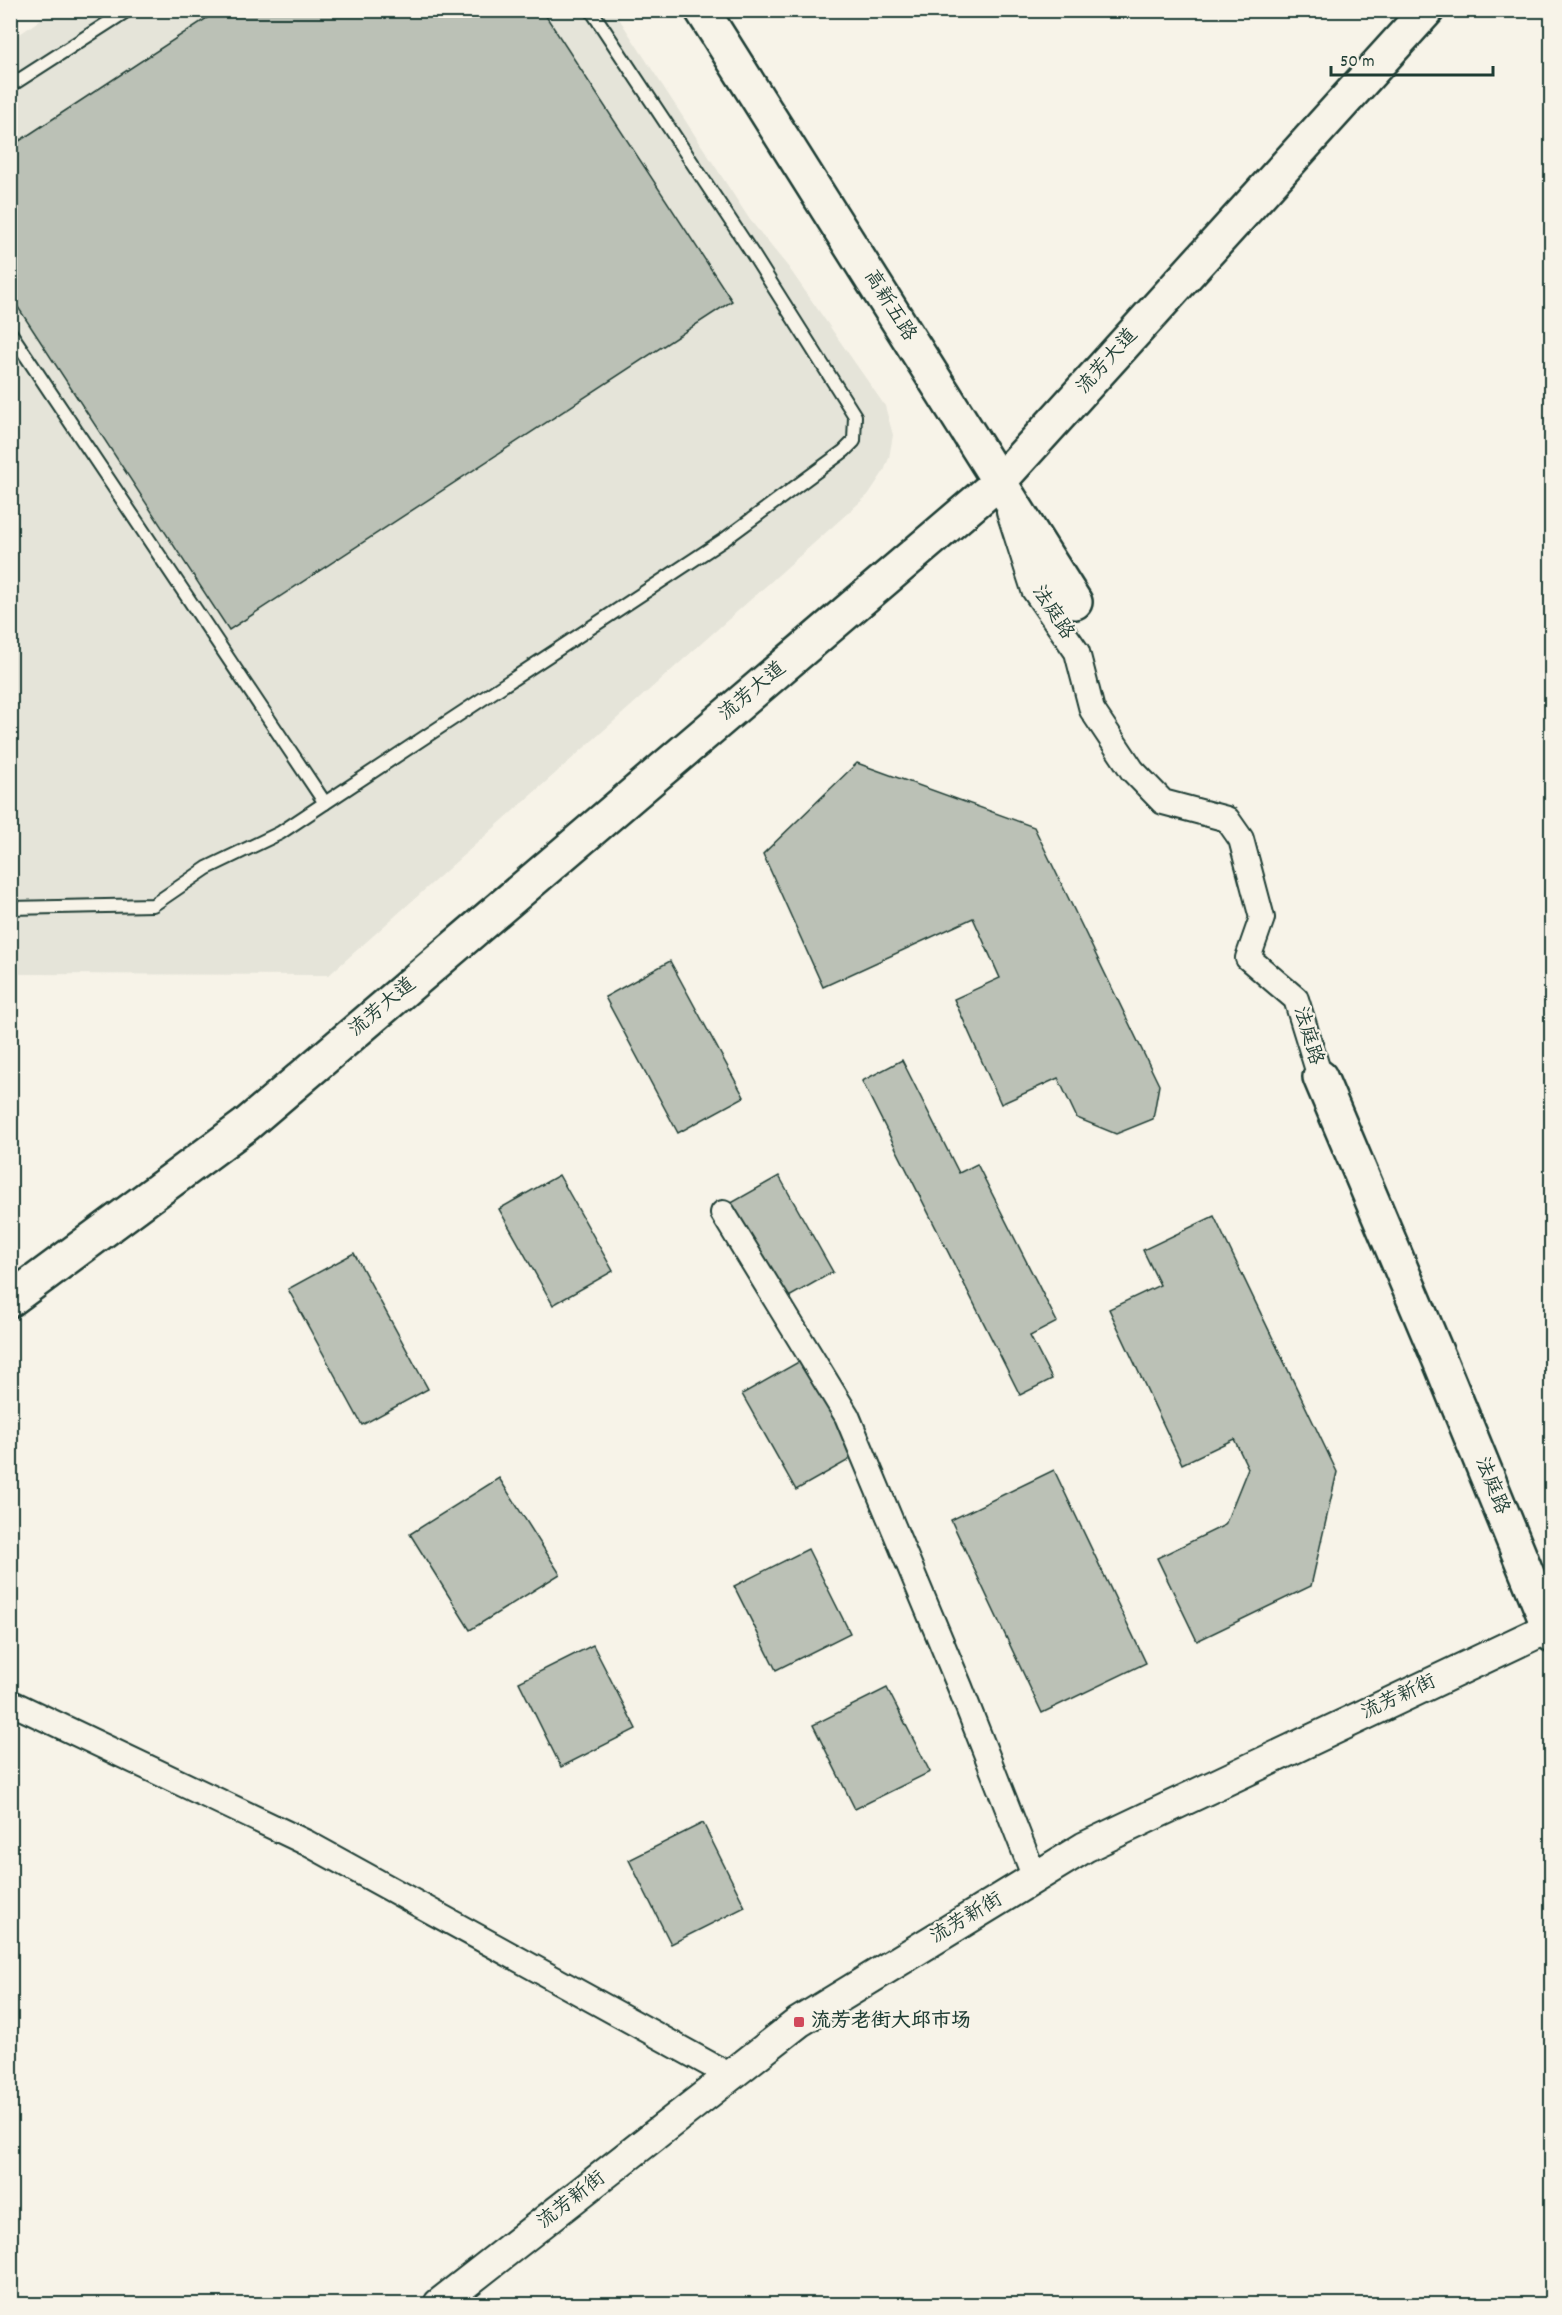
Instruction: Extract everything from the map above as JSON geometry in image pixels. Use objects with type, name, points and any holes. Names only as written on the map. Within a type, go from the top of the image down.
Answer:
[{"type":"main road","name":"高新五路","points":[[702,10],[1075,602]]},
{"type":"main road","name":"流芳大道","points":[[10,1300],[246,1125],[999,482],[1427,10]]},
{"type":"main road","name":"法庭路","points":[[1320,1077],[1550,1629]]},
{"type":"street","name":"法庭路","points":[[999,482],[1034,590],[1077,652],[1092,710],[1132,770],[1163,802],[1227,819],[1241,839],[1262,918],[1248,958],[1296,999],[1320,1077]]},
{"type":"street","points":[[723,1213],[847,1416],[960,1687],[1035,1878]]},
{"type":"street","name":"流芳新街","points":[[439,2304],[799,2022],[1085,1847],[1550,1629]]},
{"type":"street","points":[[10,1702],[307,1843],[731,2076]]},
{"type":"lane","points":[[10,86],[128,10]]},
{"type":"lane","points":[[10,908],[153,905],[207,868],[280,833],[725,539],[844,451],[854,441],[855,416],[752,253],[591,10]]},
{"type":"lane","points":[[10,332],[325,803]]},
{"type":"shaded area","points":[[54,10],[614,11],[750,220],[789,268],[885,406],[893,435],[889,458],[884,471],[868,495],[329,975],[11,974],[10,41]]},
{"type":"building","points":[[219,10],[542,10],[732,301],[229,630],[10,295],[10,147]]},
{"type":"building","points":[[857,763],[1034,827],[1159,1085],[1153,1119],[1116,1134],[1077,1118],[1058,1078],[1001,1104],[954,999],[1000,978],[973,918],[823,987],[763,854]]},
{"type":"building","points":[[670,961],[744,1097],[678,1133],[605,997]]},
{"type":"building","points":[[902,1060],[959,1173],[977,1164],[1057,1322],[1030,1336],[1052,1379],[1020,1395],[862,1081]]},
{"type":"building","points":[[559,1175],[613,1271],[553,1305],[499,1209]]},
{"type":"building","points":[[779,1176],[833,1272],[773,1306],[719,1210]]},
{"type":"building","points":[[1214,1216],[1337,1472],[1311,1586],[1197,1641],[1157,1558],[1225,1525],[1248,1468],[1234,1439],[1182,1464],[1109,1309],[1160,1285],[1143,1250]]},
{"type":"building","points":[[354,1253],[428,1389],[362,1425],[288,1289]]},
{"type":"building","points":[[802,1360],[856,1456],[796,1490],[742,1394]]},
{"type":"building","points":[[1054,1470],[1146,1663],[1042,1713],[951,1520]]},
{"type":"building","points":[[499,1478],[560,1574],[470,1630],[410,1534]]},
{"type":"building","points":[[808,1549],[850,1633],[776,1670],[734,1586]]},
{"type":"building","points":[[593,1645],[636,1729],[561,1767],[519,1682]]},
{"type":"building","points":[[887,1688],[930,1772],[855,1809],[813,1725]]},
{"type":"building","points":[[703,1823],[745,1907],[671,1944],[629,1860]]},
{"type":"place","name":"流芳老街大邱市场","points":[[799,2022]]}]
